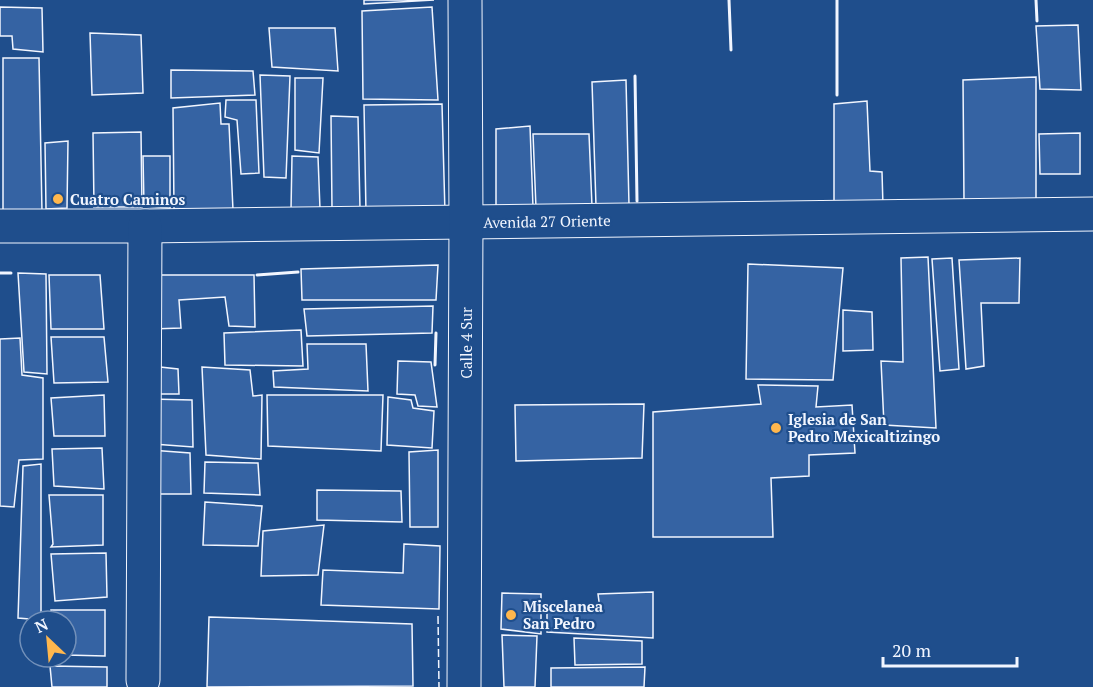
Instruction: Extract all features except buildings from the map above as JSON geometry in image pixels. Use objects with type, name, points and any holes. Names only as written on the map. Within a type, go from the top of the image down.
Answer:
[{"type":"street","name":"Calle 4 Sur","points":[[464,687],[465,0]]},
{"type":"street","name":"Avenida 27 Oriente","points":[[0,226],[1093,214]]},
{"type":"street","points":[[143,680],[145,226]]},
{"type":"fence","points":[[438,616],[439,687]]},
{"type":"wall","points":[[729,0],[731,50]]},
{"type":"wall","points":[[837,0],[837,95]]},
{"type":"wall","points":[[1036,0],[1037,21]]},
{"type":"wall","points":[[635,76],[637,201]]},
{"type":"wall","points":[[257,275],[298,272]]},
{"type":"wall","points":[[0,273],[11,273]]},
{"type":"wall","points":[[435,365],[436,333]]},
{"type":"place","name":"Cuatro Caminos","points":[[58,199]]},
{"type":"place","name":"Iglesia de San Pedro Mexicaltizingo","points":[[776,428]]},
{"type":"place","name":"Miscelanea San Pedro","points":[[511,615]]}]
